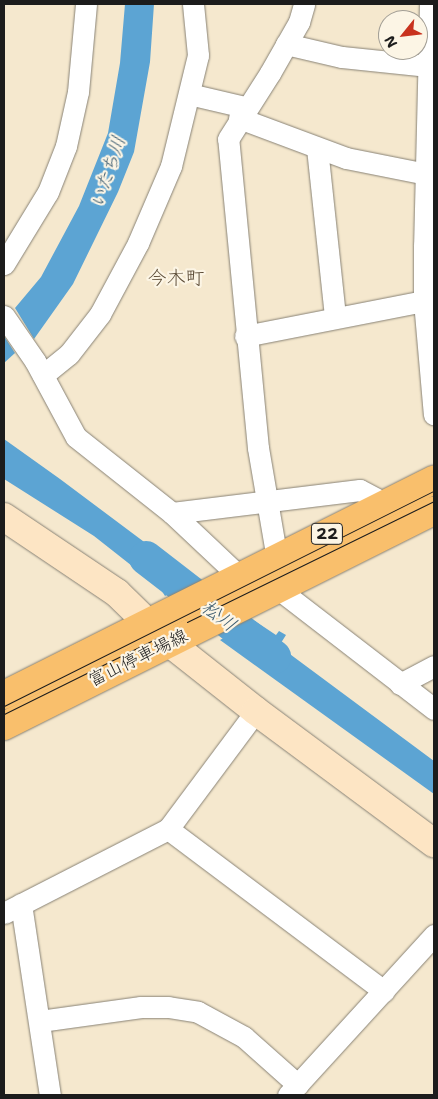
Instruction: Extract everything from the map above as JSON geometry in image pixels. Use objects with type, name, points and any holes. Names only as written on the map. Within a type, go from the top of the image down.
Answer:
[{"type":"main road","name":"富山停車場線","points":[[4,695],[230,584],[434,480]]},
{"type":"main road","name":"富山停車場線","points":[[4,726],[434,511]]},
{"type":"street","points":[[4,264],[48,192],[66,146],[78,92],[86,4]]},
{"type":"street","points":[[39,368],[69,354],[100,314],[118,283],[171,166],[198,55],[193,4]]},
{"type":"street","points":[[277,559],[264,500],[244,336],[228,138],[286,44],[298,22],[304,4]]},
{"type":"street","points":[[431,4],[426,174],[429,243],[424,300],[432,362],[434,415]]},
{"type":"street","points":[[286,44],[342,57],[428,66]]},
{"type":"street","points":[[189,94],[242,113],[317,148],[346,158],[426,174]]},
{"type":"street","points":[[317,148],[335,317]]},
{"type":"street","points":[[244,336],[424,300]]},
{"type":"street","points":[[4,316],[39,368],[76,437],[172,513],[230,584]]},
{"type":"street","points":[[172,513],[264,500],[360,490],[386,504]]},
{"type":"street","points":[[4,517],[117,593],[170,643],[256,711],[434,843]]},
{"type":"street","points":[[277,588],[434,709]]},
{"type":"street","points":[[400,684],[434,666]]},
{"type":"street","points":[[50,1095],[40,1021],[13,908],[168,829],[256,711]]},
{"type":"street","points":[[168,829],[384,991]]},
{"type":"street","points":[[40,1021],[142,1008],[168,1007],[198,1012],[244,1037],[293,1090],[434,935]]},
{"type":"water","name":"いたち川","points":[[125,4],[154,4],[150,62],[134,152],[118,192],[73,284],[34,339],[15,308],[41,277],[79,206],[108,133],[120,63]]},
{"type":"water","points":[[4,336],[15,353],[4,363]]},
{"type":"water","name":"松川","points":[[4,439],[195,580],[165,596],[160,588],[94,536],[4,479]]},
{"type":"water","name":"松川","points":[[255,621],[276,635],[279,631],[286,635],[279,646],[434,761],[434,794],[220,640]]},
{"type":"waterway","name":"松川","points":[[146,558],[274,657]]},
{"type":"tram line","points":[[4,706],[434,491]]},
{"type":"tram line","points":[[187,622],[434,501]]},
{"type":"tram line","points":[[4,714],[161,636]]},
{"type":"district","name":"今木町","points":[[176,278]]}]
